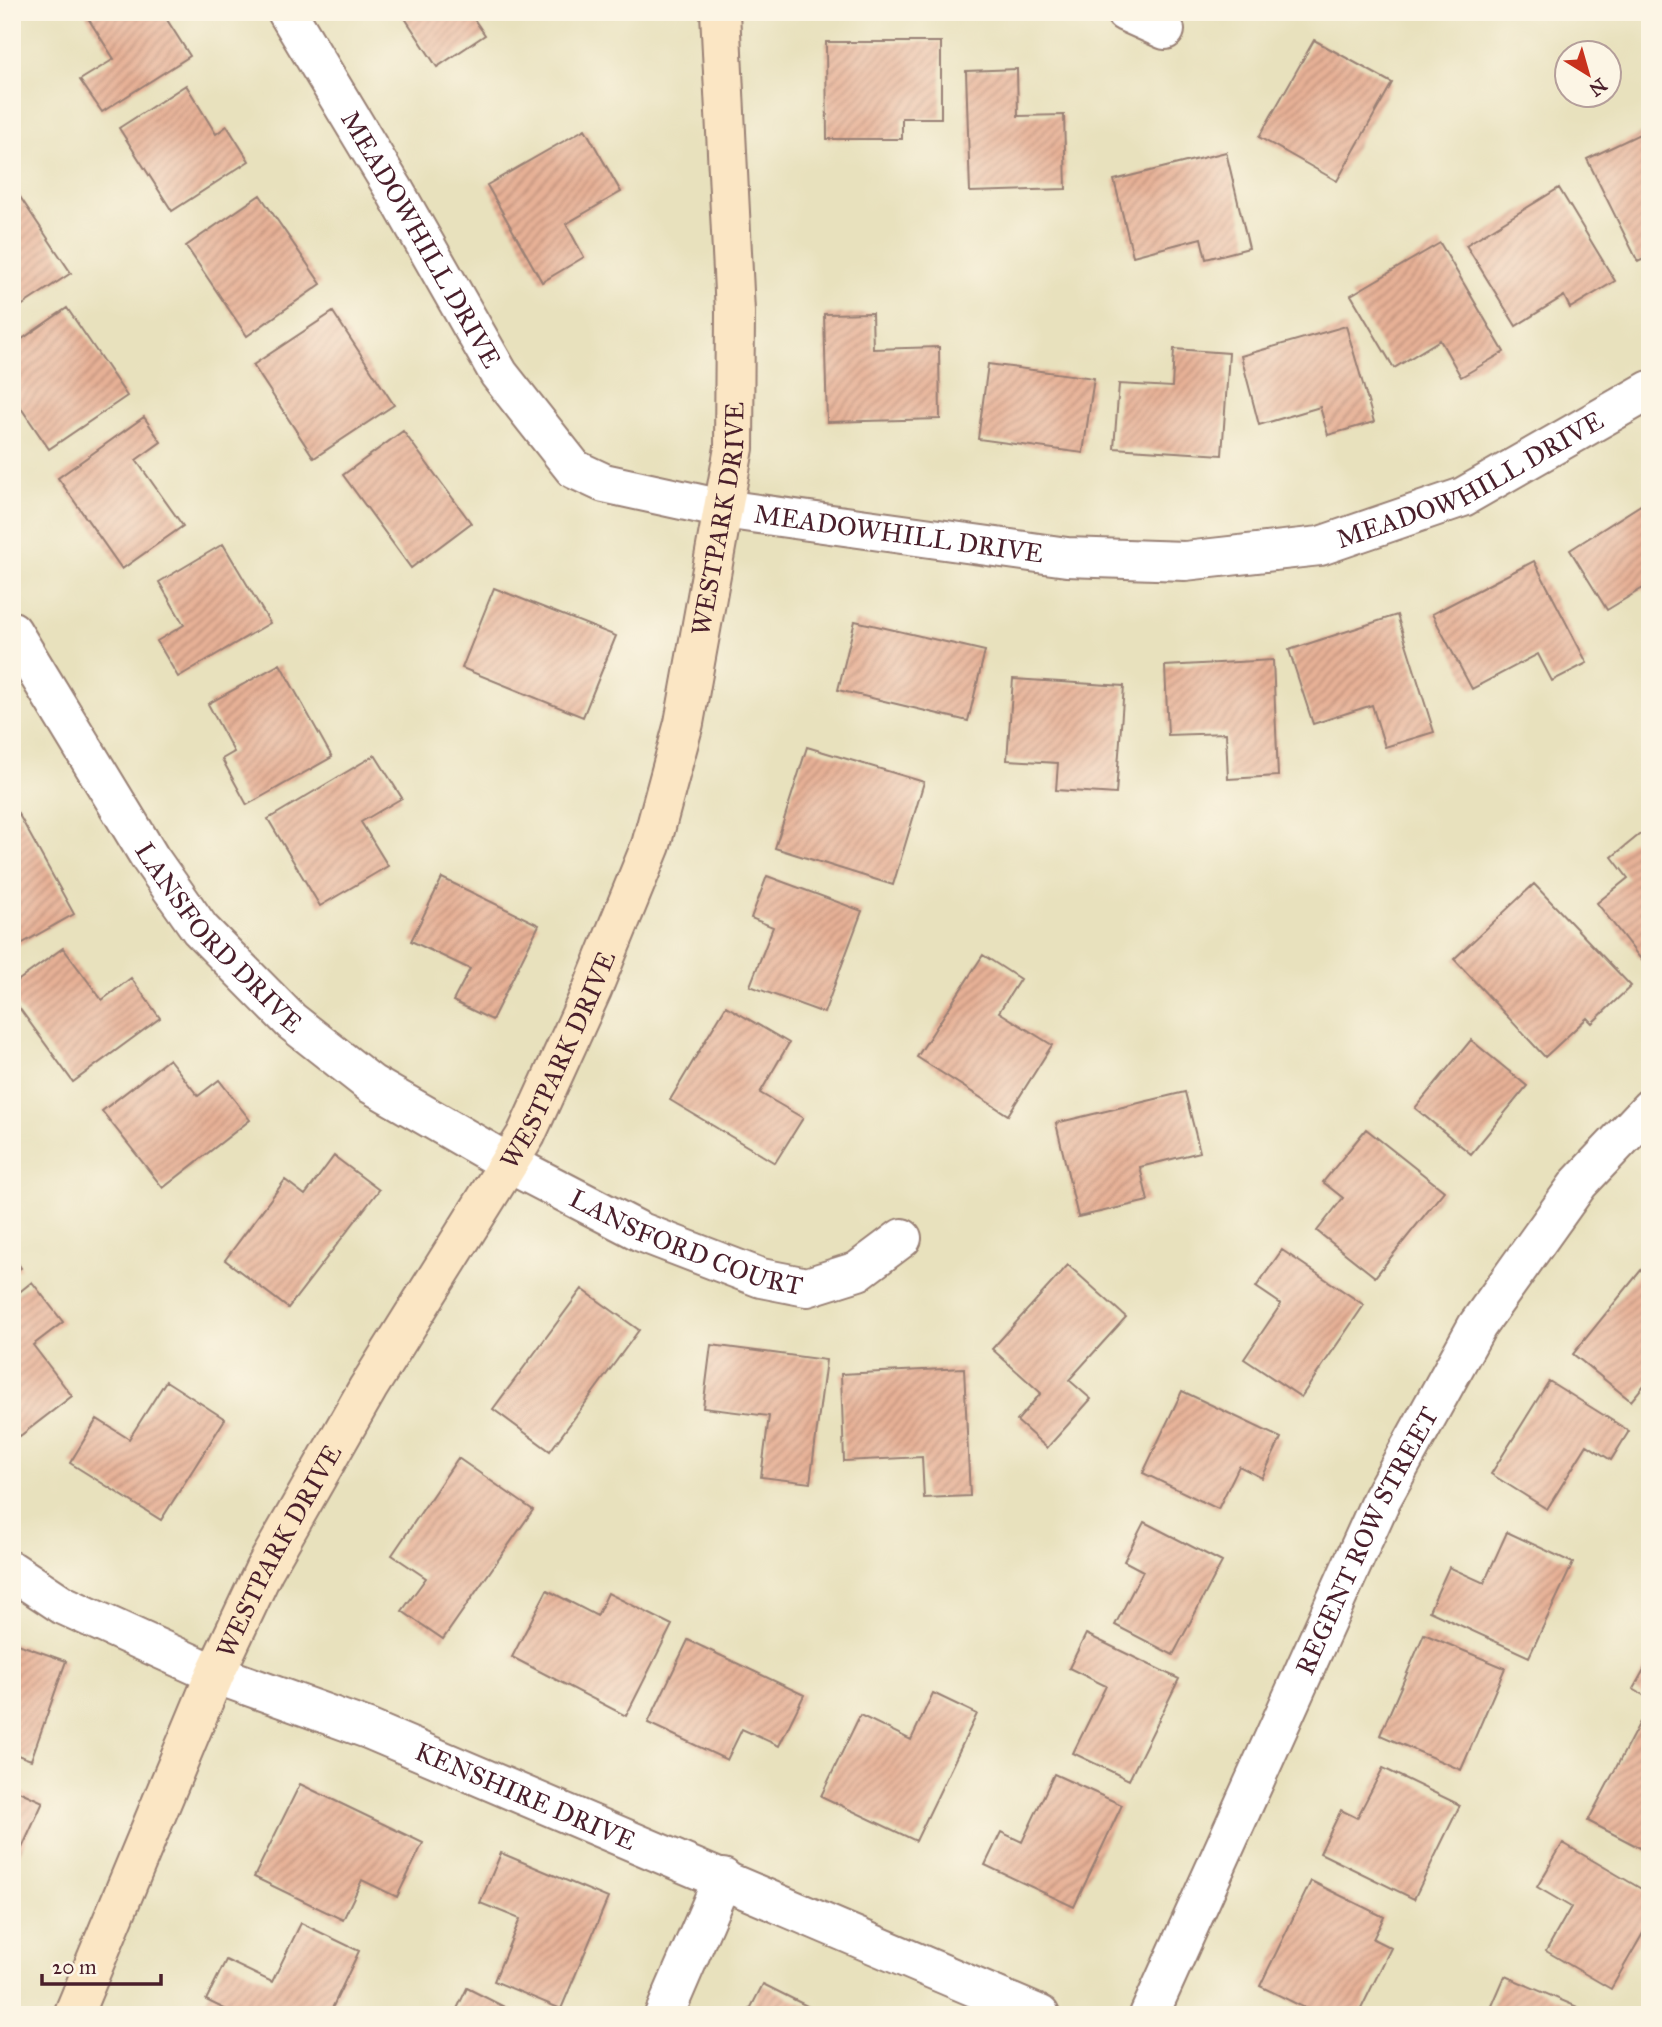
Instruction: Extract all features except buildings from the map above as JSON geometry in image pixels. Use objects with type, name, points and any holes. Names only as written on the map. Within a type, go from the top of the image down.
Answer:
[{"type":"street","name":"MEADOWHILL DRIVE","points":[[286,12],[393,188],[499,374],[573,468],[604,482],[723,509],[1067,557],[1185,561],[1320,546],[1463,497],[1650,390]]},
{"type":"street","name":"WESTPARK DRIVE","points":[[73,2015],[215,1674],[264,1570],[326,1461],[526,1135],[592,990],[650,845],[684,723],[734,448],[735,312],[720,12]]},
{"type":"street","points":[[1125,12],[1166,30]]},
{"type":"street","name":"LANSFORD DRIVE","points":[[12,631],[150,858],[200,929],[291,1021],[371,1084],[508,1163]]},
{"type":"street","name":"REGENT ROW STREET","points":[[1149,2015],[1382,1498],[1477,1326],[1579,1183],[1650,1108]]},
{"type":"street","name":"LANSFORD COURT","points":[[508,1163],[641,1232],[761,1278],[807,1287],[859,1271],[902,1238]]},
{"type":"street","name":"KENSHIRE DRIVE","points":[[12,1571],[63,1605],[215,1674],[368,1729],[1040,2015]]},
{"type":"street","points":[[664,2015],[723,1878]]}]
